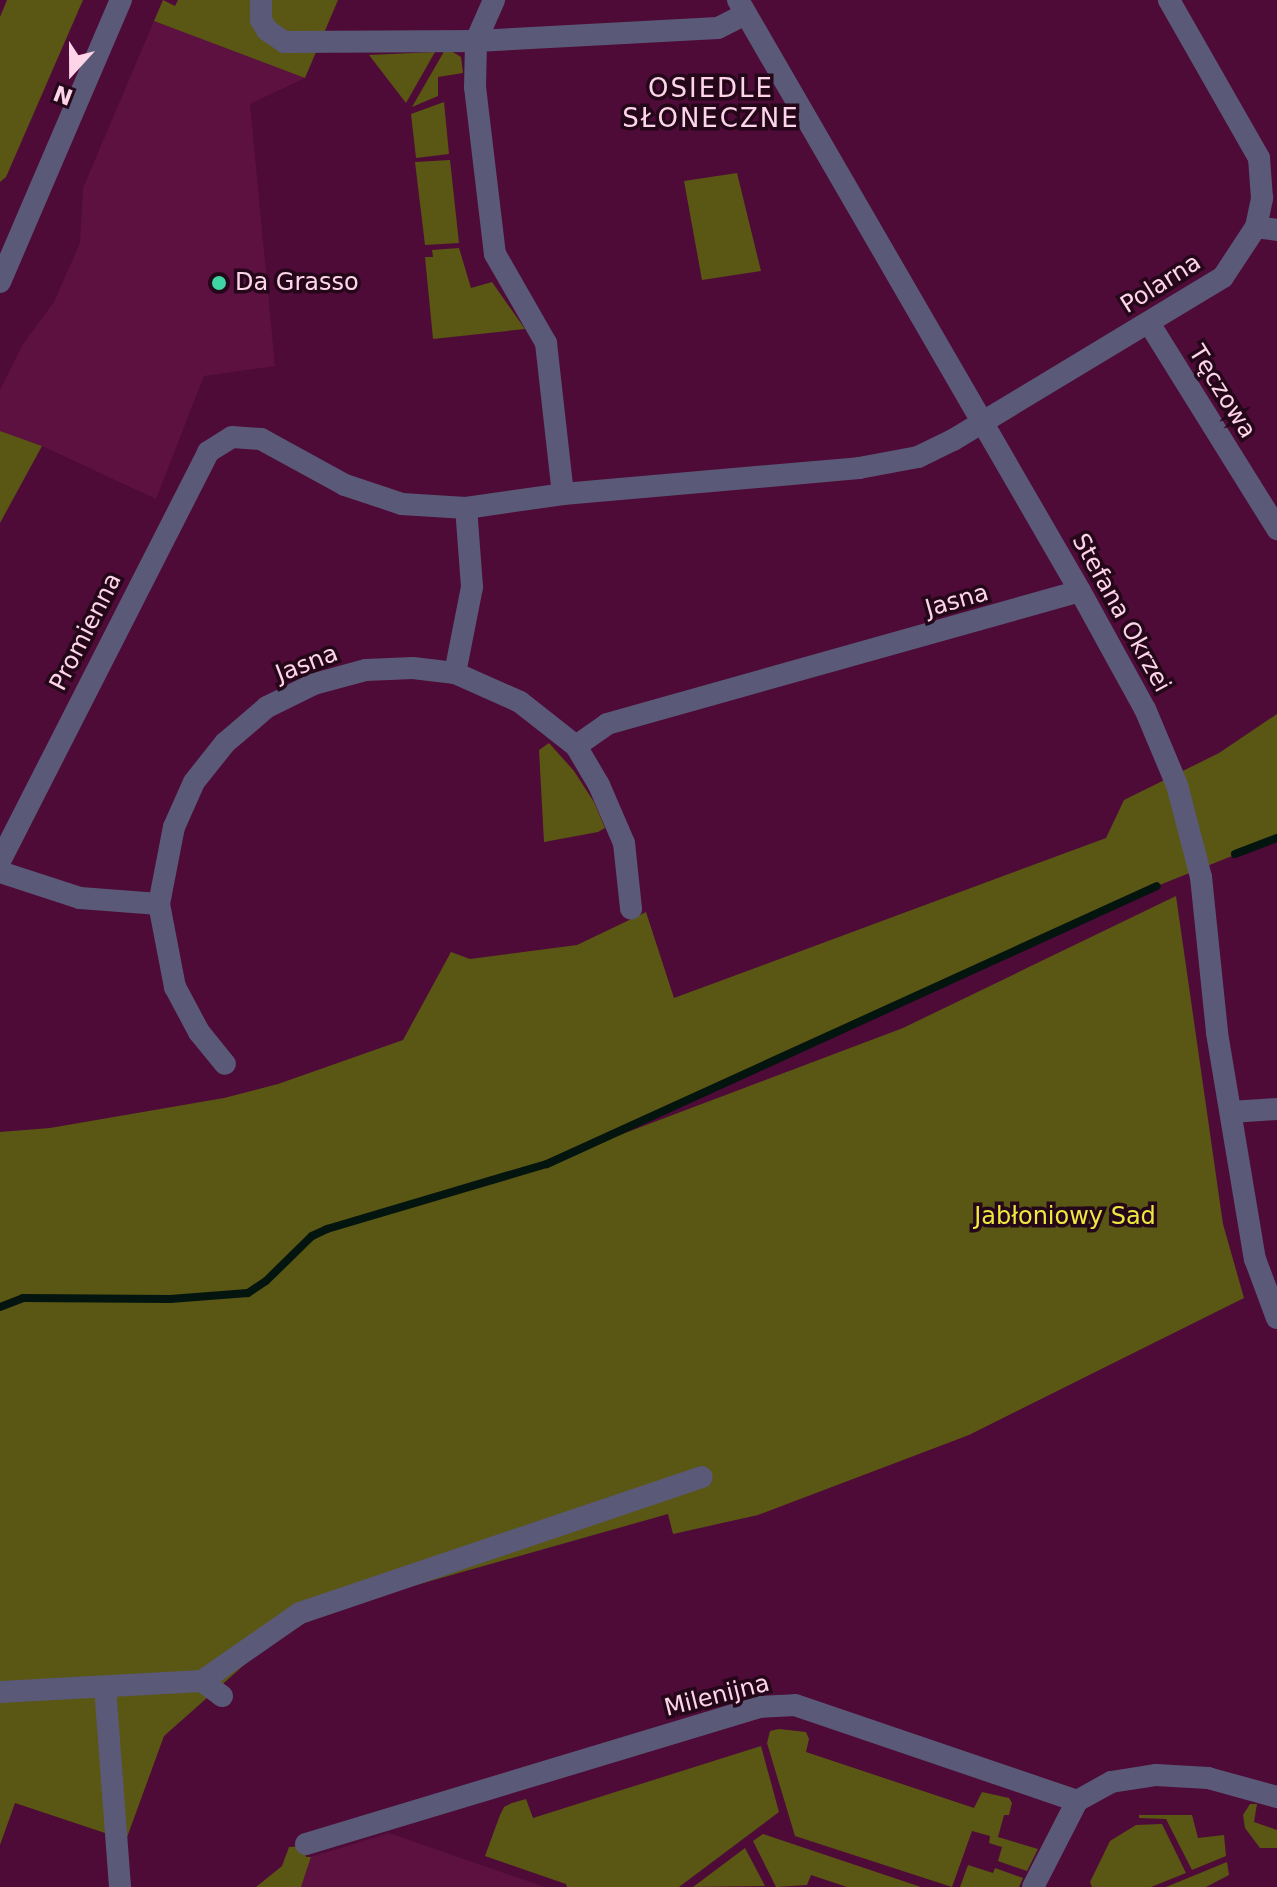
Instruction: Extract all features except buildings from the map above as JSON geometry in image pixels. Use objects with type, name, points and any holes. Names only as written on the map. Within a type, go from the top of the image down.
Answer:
[{"type":"street","points":[[3,267],[121,0]]},
{"type":"street","points":[[261,0],[261,20],[267,30],[284,42],[476,41],[718,28],[742,7]]},
{"type":"street","points":[[494,0],[476,41],[475,87],[495,254],[546,343],[563,494]]},
{"type":"street","name":"Polarna","points":[[232,437],[261,439],[345,485],[402,504],[466,508],[563,494],[918,457],[1223,277],[1266,229],[1259,158],[1169,0]]},
{"type":"street","name":"Stefana Okrzei","points":[[742,7],[1080,591],[1145,709],[1177,785],[1201,877],[1217,1033],[1255,1259],[1277,1318]]},
{"type":"street","name":"Tęczowa","points":[[1149,323],[1277,529]]},
{"type":"street","name":"Promienna","points":[[0,861],[208,452],[232,437]]},
{"type":"street","points":[[455,673],[472,587],[466,508]]},
{"type":"street","name":"Jasna","points":[[576,746],[607,724],[1080,591]]},
{"type":"street","name":"Jasna","points":[[225,1064],[199,1032],[175,987],[159,904],[174,827],[194,782],[225,743],[267,707],[314,684],[366,670],[413,668],[455,673],[520,702],[576,746],[599,785],[624,843],[631,909]]},
{"type":"street","points":[[0,872],[80,898],[159,904]]},
{"type":"street","points":[[1231,1112],[1277,1109]]},
{"type":"street","points":[[0,1692],[202,1681],[300,1613],[702,1477]]},
{"type":"street","points":[[202,1681],[222,1696]]},
{"type":"street","points":[[105,1687],[120,1887]]},
{"type":"street","name":"Milenijna","points":[[306,1844],[759,1707],[795,1705],[1077,1801]]},
{"type":"street","points":[[1033,1887],[1077,1801],[1111,1782],[1156,1775],[1208,1778],[1277,1797]]},
{"type":"shaded area","points":[[154,21],[305,78],[250,104],[275,366],[204,376],[156,499],[42,446],[0,431],[0,390],[23,344],[54,302],[80,243],[83,188]]},
{"type":"shaded area","points":[[389,1833],[545,1887],[301,1887],[311,1857]]},
{"type":"green space","points":[[7,0],[83,0],[6,177],[0,182],[0,17]]},
{"type":"green space","points":[[163,0],[175,6],[178,0],[338,0],[305,78],[154,21]]},
{"type":"green space","points":[[446,48],[461,57],[463,73],[438,77],[438,96],[412,107]]},
{"type":"green space","points":[[435,52],[406,103],[369,55]]},
{"type":"green space","points":[[444,102],[449,154],[416,158],[411,114]]},
{"type":"green space","points":[[450,160],[459,243],[425,245],[415,162]]},
{"type":"green space","points":[[737,173],[761,271],[702,280],[684,181]]},
{"type":"green space","points":[[459,248],[471,288],[492,282],[525,329],[433,339],[425,257],[433,257],[432,250]]},
{"type":"green space","points":[[0,431],[42,446],[0,523]]},
{"type":"green space","name":"Jabłoniowy Sad","points":[[1277,714],[1277,838],[1157,886],[564,1156],[903,1028],[1176,896],[1223,1224],[1244,1298],[969,1435],[758,1515],[673,1534],[668,1514],[321,1612],[252,1658],[164,1736],[126,1840],[15,1803],[0,1845],[0,1132],[50,1128],[224,1098],[278,1084],[403,1040],[451,952],[470,959],[577,945],[646,912],[674,998],[1106,838],[1124,800],[1219,753]]},
{"type":"green space","points":[[549,743],[574,771],[594,802],[605,828],[544,842],[539,750]]},
{"type":"green space","points":[[770,1731],[806,1732],[809,1739],[806,1752],[974,1808],[982,1792],[1009,1798],[1012,1803],[1009,1815],[1004,1815],[998,1837],[1038,1849],[1027,1871],[998,1861],[1002,1847],[989,1843],[990,1836],[972,1831],[952,1887],[795,1836],[767,1743]]},
{"type":"green space","points":[[761,1746],[779,1812],[679,1887],[567,1887],[566,1884],[485,1856],[504,1807],[512,1803],[526,1799],[533,1818]]},
{"type":"green space","points":[[1250,1804],[1257,1804],[1254,1822],[1277,1830],[1277,1848],[1260,1848],[1245,1828],[1243,1815]]},
{"type":"green space","points":[[1139,1815],[1192,1815],[1198,1838],[1224,1835],[1226,1856],[1192,1870],[1166,1819],[1139,1818]]},
{"type":"green space","points":[[1162,1824],[1186,1873],[1151,1887],[1092,1887],[1090,1882],[1110,1841],[1136,1825]]},
{"type":"green space","points":[[763,1834],[921,1887],[847,1887],[811,1875],[807,1885],[776,1887],[753,1841]]},
{"type":"green space","points":[[304,1846],[306,1857],[311,1857],[301,1887],[256,1887],[282,1866],[289,1847]]},
{"type":"green space","points":[[745,1848],[765,1886],[693,1887]]},
{"type":"green space","points":[[1227,1862],[1229,1875],[1206,1887],[1166,1887]]},
{"type":"green space","points":[[968,1865],[993,1873],[995,1868],[1023,1878],[1019,1887],[960,1887]]},
{"type":"waterway","points":[[1235,854],[1277,838]]},
{"type":"waterway","points":[[0,1307],[23,1298],[170,1299],[248,1293],[266,1281],[312,1236],[327,1229],[547,1164],[1157,886]]},
{"type":"place","name":"Da Grasso","points":[[219,283]]},
{"type":"district","name":"OSIEDLE SŁONECZNE","points":[[711,104]]}]
